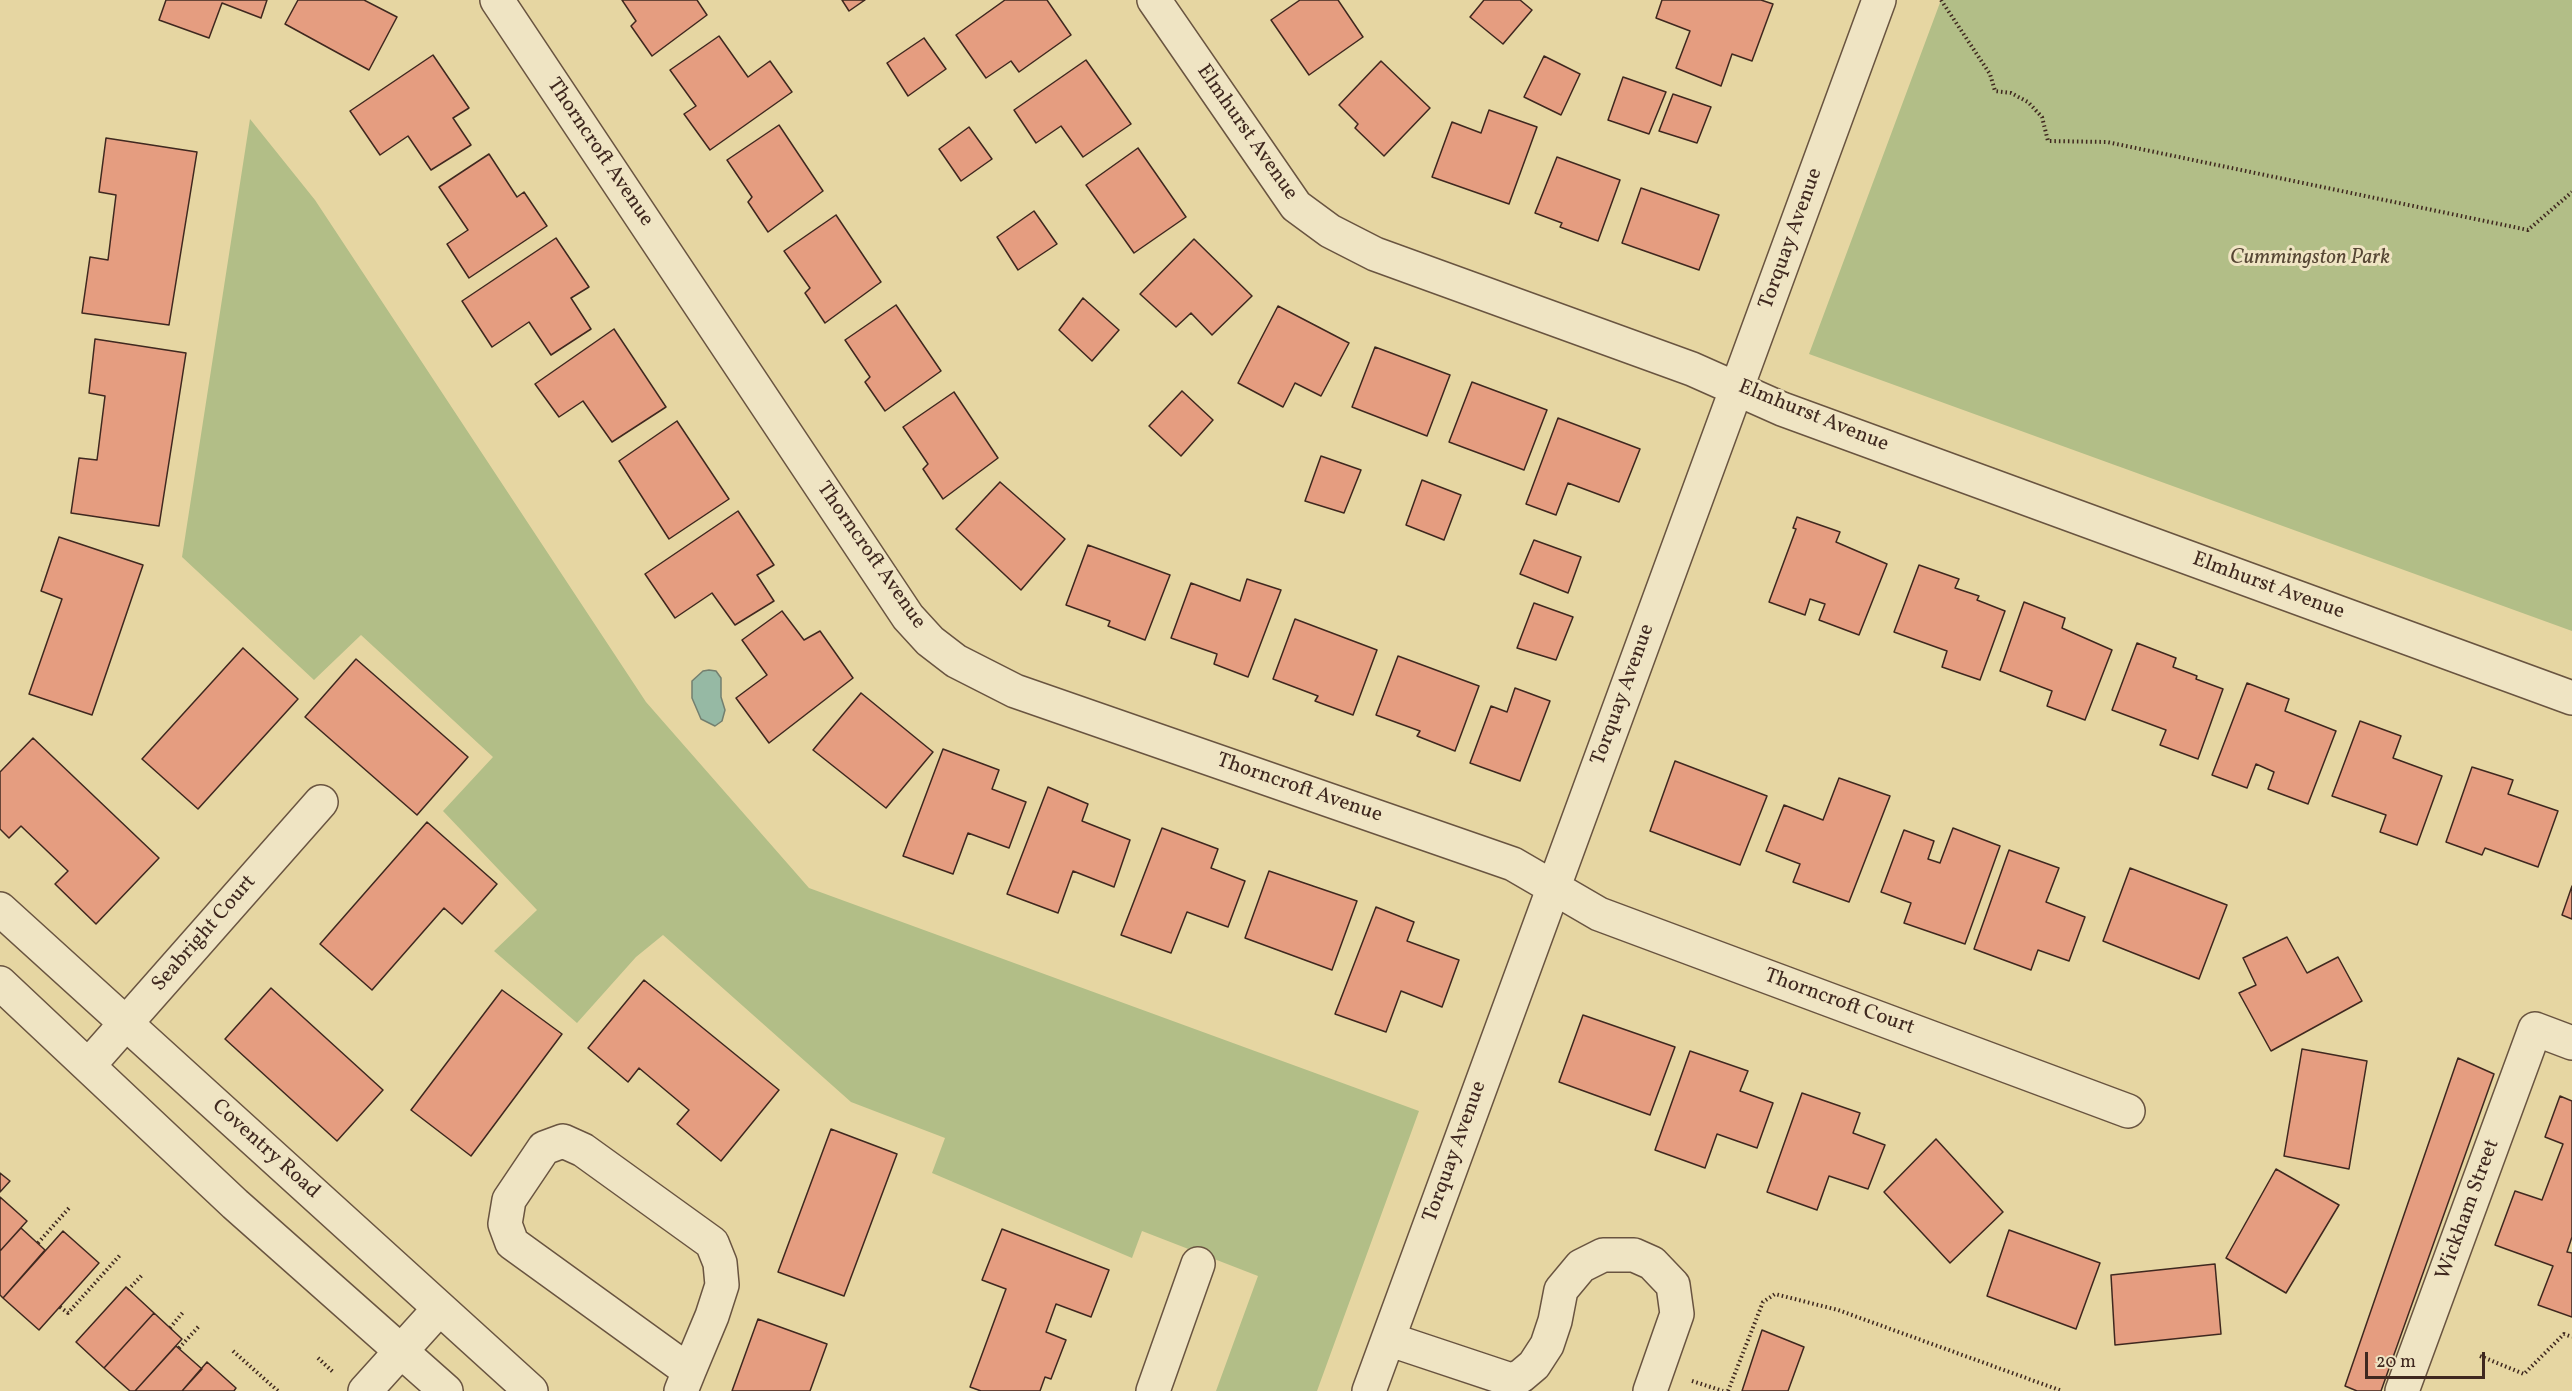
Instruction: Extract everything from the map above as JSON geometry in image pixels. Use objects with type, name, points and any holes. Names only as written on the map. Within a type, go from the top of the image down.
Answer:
[{"type":"street","name":"Thorncroft Avenue","points":[[497,0],[908,617],[930,641],[965,666],[1015,691],[1513,864],[1553,888]]},
{"type":"street","name":"Elmhurst Avenue","points":[[1155,0],[1296,206],[1330,231],[1375,254],[1681,365],[1782,409],[2572,698]]},
{"type":"street","name":"Torquay Avenue","points":[[1369,1391],[1879,0]]},
{"type":"street","name":"Seabright Court","points":[[89,1065],[321,802]]},
{"type":"street","name":"Thorncroft Court","points":[[1553,888],[1599,914],[2128,1111]]},
{"type":"street","name":"Coventry Road","points":[[0,909],[531,1391]]},
{"type":"street","points":[[0,983],[236,1204],[446,1391]]},
{"type":"street","name":"Wickham Street","points":[[2403,1391],[2535,1029],[2572,1043]]},
{"type":"street","points":[[563,1141],[583,1150],[712,1243],[720,1263],[722,1286],[685,1381],[512,1243],[505,1224],[509,1200],[544,1148],[563,1141]]},
{"type":"street","points":[[1388,1339],[1509,1385],[1534,1365],[1547,1346],[1561,1290],[1581,1266],[1602,1255],[1634,1255],[1652,1263],[1673,1285],[1677,1314],[1650,1391]]},
{"type":"street","points":[[1153,1391],[1198,1264]]},
{"type":"street","points":[[365,1391],[439,1309]]},
{"type":"path","points":[[1941,0],[1990,74],[1995,91],[2011,93],[2028,102],[2042,117],[2048,141],[2108,142],[2528,230],[2572,192]]},
{"type":"path","points":[[38,1243],[69,1208]]},
{"type":"path","points":[[60,1307],[68,1313],[121,1254]]},
{"type":"path","points":[[128,1290],[143,1274]]},
{"type":"path","points":[[1728,1391],[1763,1302],[1775,1294],[1838,1310],[2062,1391]]},
{"type":"path","points":[[170,1328],[184,1311]]},
{"type":"path","points":[[179,1348],[200,1325]]},
{"type":"path","points":[[2480,1356],[2524,1374],[2564,1334],[2572,1337]]},
{"type":"path","points":[[233,1351],[278,1391]]},
{"type":"green space","name":"Cummingston Park","points":[[1941,0],[2572,0],[2572,631],[1809,354]]},
{"type":"green space","points":[[250,119],[315,200],[646,702],[809,888],[1419,1111],[1317,1391],[1216,1391],[1258,1276],[1142,1231],[1132,1258],[932,1173],[945,1138],[851,1102],[663,935],[636,957],[577,1023],[494,951],[537,910],[443,811],[493,757],[361,635],[314,680],[182,557]]},
{"type":"shaded area","points":[[703,671],[716,671],[721,678],[721,697],[725,710],[722,721],[715,726],[701,719],[692,698],[692,681]]},
{"type":"building","points":[[166,0],[267,0],[261,18],[222,3],[209,38],[159,20]]},
{"type":"building","points":[[298,0],[364,0],[397,17],[369,70],[285,24]]},
{"type":"building","points":[[622,0],[697,0],[707,15],[652,56],[631,26],[636,21]]},
{"type":"building","points":[[842,0],[865,0],[849,11]]},
{"type":"building","points":[[1005,0],[1047,0],[1071,35],[1019,72],[1011,61],[986,78],[956,35]]},
{"type":"building","points":[[1300,0],[1338,0],[1363,37],[1309,75],[1271,20]]},
{"type":"building","points":[[1484,0],[1520,0],[1532,10],[1503,44],[1470,17]]},
{"type":"building","points":[[1662,0],[1761,0],[1773,4],[1752,61],[1732,54],[1721,86],[1676,68],[1690,31],[1656,18]]},
{"type":"building","points":[[719,36],[748,77],[770,61],[792,92],[710,150],[684,114],[696,106],[670,70]]},
{"type":"building","points":[[924,38],[946,69],[908,96],[887,63]]},
{"type":"building","points":[[433,55],[469,108],[453,118],[471,145],[431,170],[408,136],[380,155],[350,111]]},
{"type":"building","points":[[1544,56],[1580,74],[1561,115],[1524,97]]},
{"type":"building","points":[[1086,60],[1131,124],[1083,157],[1061,126],[1036,143],[1014,110]]},
{"type":"building","points":[[1381,61],[1430,108],[1384,156],[1355,128],[1358,124],[1339,105]]},
{"type":"building","points":[[1623,77],[1666,92],[1649,134],[1608,120]]},
{"type":"building","points":[[1673,94],[1711,107],[1697,143],[1659,131]]},
{"type":"building","points":[[1489,110],[1537,127],[1509,204],[1432,177],[1452,122],[1481,133]]},
{"type":"building","points":[[779,125],[823,191],[768,232],[748,202],[752,197],[727,160]]},
{"type":"building","points":[[969,127],[992,159],[961,181],[939,149]]},
{"type":"building","points":[[106,138],[197,152],[169,325],[82,313],[90,257],[108,260],[116,195],[99,192]]},
{"type":"building","points":[[1138,148],[1186,217],[1134,253],[1086,185]]},
{"type":"building","points":[[489,154],[517,197],[524,192],[547,226],[469,278],[447,244],[468,230],[439,187]]},
{"type":"building","points":[[1557,157],[1620,180],[1598,241],[1560,227],[1562,223],[1535,213]]},
{"type":"building","points":[[1641,188],[1719,215],[1699,270],[1622,243]]},
{"type":"building","points":[[1034,211],[1057,244],[1018,270],[997,237]]},
{"type":"building","points":[[836,215],[881,282],[825,323],[805,293],[810,288],[784,251]]},
{"type":"building","points":[[556,238],[589,287],[571,298],[591,329],[551,355],[529,322],[492,347],[462,301]]},
{"type":"building","points":[[1194,239],[1252,296],[1212,335],[1191,313],[1176,327],[1140,294]]},
{"type":"building","points":[[1083,298],[1119,330],[1092,361],[1059,330]]},
{"type":"building","points":[[896,305],[941,371],[885,411],[865,382],[870,377],[845,340]]},
{"type":"building","points":[[1278,306],[1349,343],[1321,396],[1295,383],[1283,407],[1238,383]]},
{"type":"building","points":[[614,329],[666,407],[612,442],[583,401],[559,417],[535,384]]},
{"type":"building","points":[[95,339],[186,353],[159,526],[71,513],[79,458],[97,460],[105,396],[89,393]]},
{"type":"building","points":[[1375,347],[1450,375],[1427,436],[1352,407]]},
{"type":"building","points":[[1472,382],[1547,410],[1524,470],[1449,442]]},
{"type":"building","points":[[1182,391],[1213,420],[1181,456],[1149,426]]},
{"type":"building","points":[[954,392],[998,458],[943,499],[923,469],[928,464],[903,427]]},
{"type":"building","points":[[1558,418],[1640,449],[1619,502],[1568,483],[1556,515],[1526,504]]},
{"type":"building","points":[[677,421],[729,499],[669,539],[619,461]]},
{"type":"building","points":[[1321,456],[1361,470],[1344,513],[1305,501]]},
{"type":"building","points":[[1422,480],[1461,495],[1444,540],[1406,525]]},
{"type":"building","points":[[1000,482],[1065,539],[1021,590],[956,529]]},
{"type":"building","points":[[738,511],[774,565],[757,575],[774,601],[735,625],[712,593],[675,618],[645,574]]},
{"type":"building","points":[[1797,517],[1840,532],[1836,542],[1887,564],[1859,635],[1819,620],[1825,604],[1810,599],[1805,615],[1769,602],[1796,529],[1793,528]]},
{"type":"building","points":[[59,537],[143,565],[92,715],[29,694],[62,599],[41,591]]},
{"type":"building","points":[[1534,540],[1581,557],[1568,593],[1520,574]]},
{"type":"building","points":[[1088,545],[1170,575],[1145,640],[1108,626],[1110,621],[1066,605]]},
{"type":"building","points":[[1919,565],[1959,579],[1955,588],[1979,596],[1977,600],[2005,611],[1980,680],[1942,667],[1947,651],[1894,632]]},
{"type":"building","points":[[1247,579],[1281,590],[1248,677],[1214,664],[1217,654],[1171,638],[1191,583],[1240,601]]},
{"type":"building","points":[[2024,602],[2065,618],[2062,628],[2112,650],[2085,720],[2047,706],[2052,691],[2000,671]]},
{"type":"building","points":[[1534,603],[1573,617],[1556,660],[1517,648]]},
{"type":"building","points":[[782,611],[804,640],[820,631],[853,678],[769,743],[736,698],[767,675],[742,640]]},
{"type":"building","points":[[1295,619],[1377,650],[1353,715],[1315,701],[1318,696],[1273,679]]},
{"type":"building","points":[[2137,643],[2176,658],[2173,667],[2223,689],[2198,759],[2160,745],[2166,730],[2112,710]]},
{"type":"building","points":[[243,648],[298,699],[198,809],[142,759]]},
{"type":"building","points":[[1398,656],[1479,686],[1455,751],[1417,736],[1420,731],[1376,715]]},
{"type":"building","points":[[356,659],[468,757],[417,815],[305,717]]},
{"type":"building","points":[[2247,683],[2289,699],[2285,711],[2336,731],[2308,804],[2268,789],[2274,772],[2256,764],[2247,788],[2212,775]]},
{"type":"building","points":[[1515,688],[1550,701],[1520,781],[1470,763],[1491,706],[1507,712]]},
{"type":"building","points":[[861,693],[933,752],[886,808],[813,750]]},
{"type":"building","points":[[2360,721],[2401,736],[2393,758],[2442,776],[2417,845],[2380,832],[2386,815],[2332,796]]},
{"type":"building","points":[[33,738],[159,858],[96,924],[55,884],[68,871],[21,826],[9,838],[0,829],[0,772]]},
{"type":"building","points":[[943,749],[999,770],[992,789],[1026,802],[1009,848],[968,833],[953,874],[903,856]]},
{"type":"building","points":[[1675,761],[1767,796],[1740,865],[1650,831]]},
{"type":"building","points":[[2472,767],[2513,780],[2508,794],[2558,811],[2538,867],[2485,848],[2482,855],[2446,842]]},
{"type":"building","points":[[1839,778],[1890,796],[1849,902],[1793,882],[1800,864],[1766,851],[1784,805],[1823,820]]},
{"type":"building","points":[[1048,787],[1088,804],[1082,821],[1130,840],[1114,887],[1073,871],[1058,913],[1007,894]]},
{"type":"building","points":[[427,822],[497,884],[462,924],[444,908],[372,990],[320,944]]},
{"type":"building","points":[[1162,828],[1218,849],[1211,868],[1245,881],[1228,927],[1187,912],[1171,953],[1121,935]]},
{"type":"building","points":[[1953,828],[2000,846],[1965,944],[1904,923],[1911,903],[1881,892],[1904,830],[1934,841],[1928,859],[1940,863]]},
{"type":"building","points":[[2009,850],[2059,868],[2046,902],[2085,917],[2069,961],[2038,950],[2031,970],[1974,949]]},
{"type":"building","points":[[2130,868],[2227,905],[2199,979],[2103,941]]},
{"type":"building","points":[[1269,871],[1357,901],[1332,970],[1245,938]]},
{"type":"building","points":[[2572,886],[2572,919],[2562,915]]},
{"type":"building","points":[[1376,907],[1414,922],[1407,941],[1459,960],[1442,1007],[1401,991],[1386,1032],[1335,1014]]},
{"type":"building","points":[[2287,937],[2307,973],[2338,957],[2362,1001],[2271,1051],[2239,993],[2256,985],[2243,958]]},
{"type":"building","points":[[644,980],[779,1090],[721,1161],[677,1124],[689,1110],[639,1068],[628,1082],[588,1048]]},
{"type":"building","points":[[271,988],[383,1090],[337,1141],[225,1039]]},
{"type":"building","points":[[502,990],[562,1034],[471,1156],[411,1110]]},
{"type":"building","points":[[1583,1015],[1675,1047],[1650,1115],[1559,1082]]},
{"type":"building","points":[[2302,1049],[2367,1061],[2349,1169],[2284,1156]]},
{"type":"building","points":[[1690,1051],[1748,1071],[1740,1091],[1773,1103],[1757,1148],[1717,1134],[1705,1168],[1655,1150]]},
{"type":"building","points":[[2458,1058],[2494,1074],[2381,1391],[2357,1391],[2345,1386]]},
{"type":"building","points":[[1802,1093],[1860,1113],[1853,1133],[1885,1145],[1868,1189],[1829,1176],[1817,1210],[1767,1192]]},
{"type":"building","points":[[2560,1096],[2572,1101],[2572,1237],[2567,1252],[2572,1253],[2572,1317],[2538,1305],[2553,1266],[2495,1245],[2515,1191],[2542,1200],[2563,1144],[2545,1137]]},
{"type":"building","points":[[831,1129],[897,1154],[844,1296],[778,1272]]},
{"type":"building","points":[[1936,1139],[2003,1212],[1950,1263],[1884,1192]]},
{"type":"building","points":[[2276,1169],[2339,1205],[2286,1293],[2226,1258]]},
{"type":"building","points":[[0,1173],[10,1181],[0,1192]]},
{"type":"building","points":[[0,1197],[27,1221],[0,1251]]},
{"type":"building","points":[[21,1228],[45,1250],[3,1298],[0,1295],[0,1251]]},
{"type":"building","points":[[1002,1229],[1109,1270],[1091,1317],[1056,1304],[1046,1332],[1066,1340],[1051,1379],[1045,1377],[1040,1391],[981,1391],[970,1387],[1006,1289],[982,1280]]},
{"type":"building","points":[[2009,1230],[2100,1263],[2076,1329],[1987,1296]]},
{"type":"building","points":[[63,1231],[99,1263],[39,1330],[3,1298]]},
{"type":"building","points":[[2215,1264],[2221,1334],[2115,1345],[2111,1275]]},
{"type":"building","points":[[126,1287],[154,1313],[104,1368],[76,1342]]},
{"type":"building","points":[[154,1313],[182,1339],[135,1391],[130,1391],[104,1368]]},
{"type":"building","points":[[758,1319],[827,1344],[810,1391],[732,1391]]},
{"type":"building","points":[[1762,1330],[1804,1347],[1788,1391],[1742,1391]]},
{"type":"building","points":[[176,1346],[202,1369],[182,1391],[135,1391]]},
{"type":"building","points":[[207,1362],[236,1388],[234,1391],[182,1391]]}]
